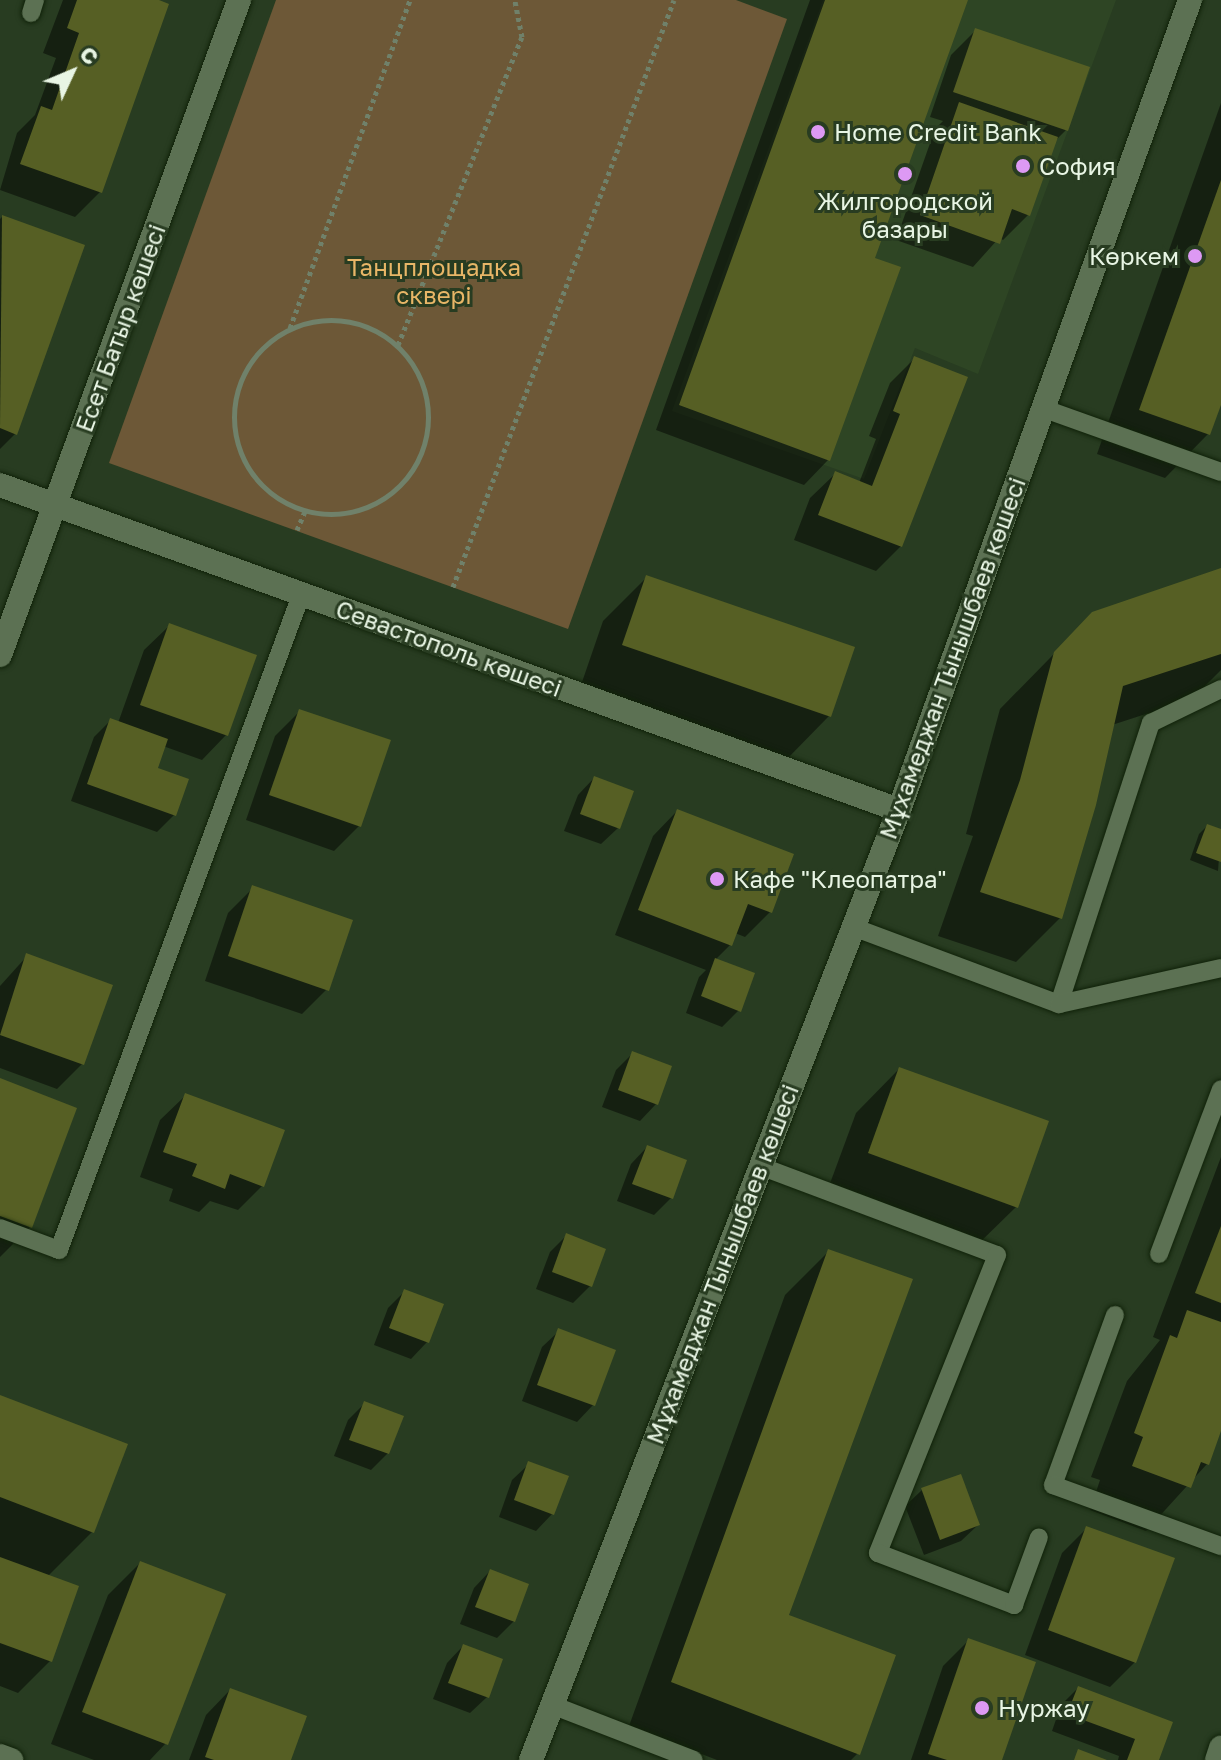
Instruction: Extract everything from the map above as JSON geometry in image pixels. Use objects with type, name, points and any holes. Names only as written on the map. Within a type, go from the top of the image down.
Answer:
[{"type":"street","name":"Есет Батыр көшесі","points":[[0,655],[239,0]]},
{"type":"street","name":"Мұхамеджан Тынышбаев көшесі","points":[[531,1760],[899,810],[1190,0]]},
{"type":"street","name":"Севастополь көшесі","points":[[0,485],[899,810]]},
{"type":"street","points":[[1217,1760],[1221,1748]]},
{"type":"street","points":[[0,1756],[11,1760]]},
{"type":"lane","points":[[1042,408],[1221,472]]},
{"type":"lane","points":[[0,1228],[59,1250],[301,595]]},
{"type":"lane","points":[[1059,1004],[1151,723],[1221,689]]},
{"type":"lane","points":[[853,927],[1059,1004],[1221,968]]},
{"type":"lane","points":[[1159,1254],[1221,1089]]},
{"type":"lane","points":[[760,1166],[997,1255],[878,1553],[1014,1605],[1039,1537]]},
{"type":"lane","points":[[1115,1315],[1053,1485],[1221,1546]]},
{"type":"lane","points":[[552,1705],[694,1760]]},
{"type":"path","points":[[289,329],[410,0]]},
{"type":"path","points":[[398,345],[522,37],[515,0]]},
{"type":"path","points":[[453,587],[674,0]]},
{"type":"path","points":[[339,319],[371,327],[398,345],[418,371],[429,402],[428,435],[417,466],[396,492],[367,509],[336,515],[305,511],[276,498],[253,476],[238,448],[233,416],[239,385],[254,357],[277,335],[289,329],[306,322],[339,319]]},
{"type":"path","points":[[297,530],[305,511]]},
{"type":"shaded area","name":"Жилгородской базары","points":[[823,0],[1116,0],[978,374],[915,348],[864,479],[672,411]]},
{"type":"green space","name":"Танцплощадка сквері","points":[[276,0],[736,0],[787,19],[568,629],[109,463]]},
{"type":"building","points":[[77,0],[159,0],[169,4],[102,193],[20,164],[41,106],[52,110],[79,33],[67,28]]},
{"type":"building","points":[[825,0],[968,0],[875,258],[901,267],[830,461],[679,405]]},
{"type":"building","points":[[975,28],[1090,67],[1068,131],[953,92]]},
{"type":"building","points":[[959,102],[1058,137],[1030,216],[1012,209],[1000,244],[920,215]]},
{"type":"building","points":[[1221,180],[1221,405],[1210,435],[1139,410]]},
{"type":"building","points":[[2,215],[85,245],[17,435],[0,428]]},
{"type":"building","points":[[914,356],[968,377],[902,547],[818,515],[835,471],[872,486],[900,414],[893,411]]},
{"type":"building","points":[[1221,568],[1221,654],[1123,686],[1096,805],[1062,919],[980,892],[1020,780],[1054,652],[1092,612]]},
{"type":"building","points":[[646,575],[855,647],[831,717],[622,645]]},
{"type":"building","points":[[169,623],[257,655],[228,736],[140,705]]},
{"type":"building","points":[[299,709],[391,740],[361,827],[269,795]]},
{"type":"building","points":[[110,718],[168,739],[158,768],[189,779],[176,816],[87,784]]},
{"type":"building","points":[[594,776],[634,791],[620,829],[580,814]]},
{"type":"building","name":"Кафе \"Клеопатра\"","points":[[677,809],[794,854],[772,913],[748,904],[732,946],[638,910]]},
{"type":"building","points":[[1207,824],[1221,829],[1221,862],[1196,853]]},
{"type":"building","points":[[252,885],[353,920],[329,991],[228,956]]},
{"type":"building","points":[[26,953],[113,985],[84,1065],[0,1035]]},
{"type":"building","points":[[715,958],[755,973],[741,1012],[701,996]]},
{"type":"building","points":[[632,1051],[672,1066],[658,1105],[618,1090]]},
{"type":"building","points":[[899,1067],[1049,1121],[1018,1208],[868,1153]]},
{"type":"building","points":[[0,1078],[77,1108],[32,1228],[0,1216]]},
{"type":"building","points":[[185,1093],[285,1130],[264,1187],[230,1174],[225,1189],[192,1176],[197,1164],[163,1152]]},
{"type":"building","points":[[647,1145],[687,1160],[673,1199],[632,1184]]},
{"type":"building","points":[[1221,1226],[1221,1303],[1195,1293]]},
{"type":"building","points":[[566,1233],[606,1249],[592,1287],[552,1272]]},
{"type":"building","points":[[828,1249],[913,1279],[789,1615],[896,1655],[860,1755],[671,1682]]},
{"type":"building","points":[[404,1289],[444,1304],[429,1343],[389,1328]]},
{"type":"building","points":[[1187,1310],[1221,1322],[1221,1431],[1209,1465],[1201,1462],[1191,1488],[1132,1466],[1143,1437],[1134,1433],[1170,1335],[1177,1338]]},
{"type":"building","points":[[558,1328],[616,1350],[595,1406],[537,1385]]},
{"type":"building","points":[[0,1395],[128,1444],[94,1533],[0,1497]]},
{"type":"building","points":[[364,1401],[404,1416],[389,1454],[349,1440]]},
{"type":"building","points":[[528,1461],[569,1476],[554,1515],[514,1500]]},
{"type":"building","points":[[961,1474],[980,1525],[940,1540],[921,1488]]},
{"type":"building","points":[[1086,1526],[1175,1558],[1136,1663],[1048,1630]]},
{"type":"building","points":[[0,1557],[79,1586],[52,1662],[0,1643]]},
{"type":"building","points":[[140,1561],[226,1594],[168,1745],[82,1712]]},
{"type":"building","points":[[490,1569],[529,1584],[515,1622],[475,1607]]},
{"type":"building","name":"Нуржау","points":[[968,1638],[1036,1662],[1002,1760],[947,1760],[928,1754]]},
{"type":"building","points":[[463,1644],[503,1659],[489,1698],[448,1683]]},
{"type":"building","points":[[1078,1686],[1173,1722],[1159,1760],[1127,1760],[1135,1739],[1067,1714]]},
{"type":"building","points":[[230,1688],[307,1716],[291,1760],[214,1760],[205,1757]]},
{"type":"building","points":[[1078,1749],[1107,1760],[1074,1760]]},
{"type":"place","name":"Home Credit Bank","points":[[818,132]]},
{"type":"place","name":"София","points":[[1023,166]]},
{"type":"place","name":"Жилгородской базары","points":[[905,174]]},
{"type":"place","name":"Көркем","points":[[1195,256]]},
{"type":"place","name":"Кафе \"Клеопатра\"","points":[[717,879]]},
{"type":"place","name":"Нуржау","points":[[982,1708]]}]
